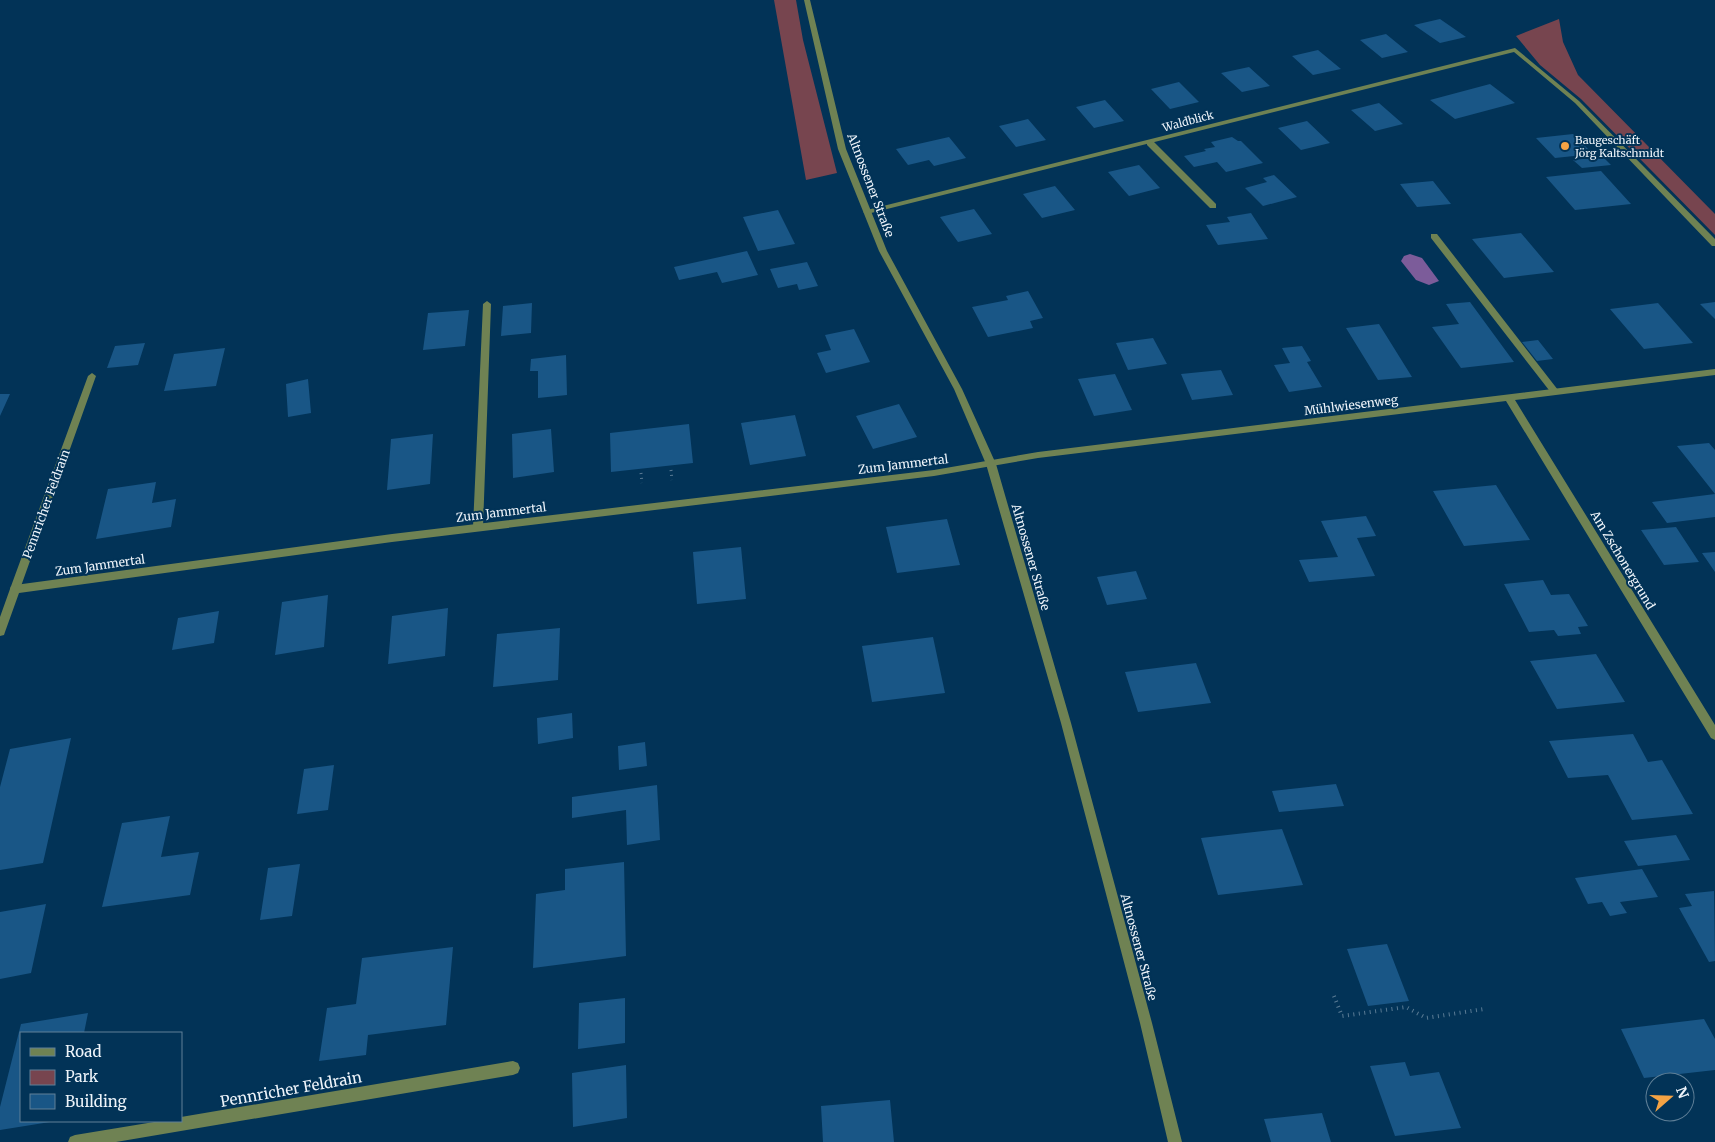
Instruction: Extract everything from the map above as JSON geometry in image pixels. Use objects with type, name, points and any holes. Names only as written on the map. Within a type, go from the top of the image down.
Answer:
[{"type":"street","name":"Altnossener Straße","points":[[807,0],[842,149],[883,250],[958,389],[991,464],[1066,723],[1151,1039],[1175,1142]]},
{"type":"street","name":"Waldblick","points":[[867,212],[1150,143],[1515,50],[1577,102],[1715,244]]},
{"type":"street","points":[[1150,143],[1214,206]]},
{"type":"street","points":[[1434,236],[1555,392]]},
{"type":"street","points":[[478,528],[487,304]]},
{"type":"street","name":"Mühlwiesenweg","points":[[991,464],[1048,454],[1715,372]]},
{"type":"street","name":"Pennricher Feldrain","points":[[0,632],[92,376]]},
{"type":"street","name":"Am Zschonergrund","points":[[1509,398],[1715,734]]},
{"type":"street","name":"Zum Jammertal","points":[[15,589],[478,528],[934,474],[991,464]]},
{"type":"street","name":"Pennricher Feldrain","points":[[75,1142],[513,1068]]},
{"type":"path","points":[[1334,996],[1342,1016],[1406,1007],[1426,1018],[1484,1009]]},
{"type":"green space","points":[[774,0],[796,0],[803,40],[837,173],[806,180]]},
{"type":"green space","points":[[1559,19],[1563,42],[1578,75],[1715,214],[1715,235],[1581,99],[1540,65],[1516,36]]},
{"type":"shaded area","points":[[1410,254],[1422,258],[1439,281],[1429,285],[1416,280],[1401,261],[1404,256]]},
{"type":"building","points":[[1440,19],[1466,37],[1440,43],[1414,25]]},
{"type":"building","points":[[1386,34],[1408,52],[1382,58],[1360,40]]},
{"type":"building","points":[[1318,50],[1341,69],[1313,75],[1292,56]]},
{"type":"building","points":[[1249,67],[1270,86],[1242,92],[1221,73]]},
{"type":"building","points":[[1179,82],[1199,102],[1170,109],[1151,89]]},
{"type":"building","points":[[1490,84],[1515,103],[1455,119],[1430,100]]},
{"type":"building","points":[[1105,100],[1124,121],[1094,128],[1076,107]]},
{"type":"building","points":[[1379,103],[1403,124],[1375,131],[1351,110]]},
{"type":"building","points":[[1028,119],[1046,140],[1016,147],[999,126]]},
{"type":"building","points":[[1307,121],[1330,143],[1301,150],[1278,128]]},
{"type":"building","name":"Baugeschäft Jörg Kaltschmidt","points":[[1573,134],[1593,154],[1555,158],[1536,138]]},
{"type":"building","points":[[949,137],[966,158],[934,166],[929,160],[908,165],[896,149]]},
{"type":"building","points":[[1232,137],[1241,141],[1263,163],[1226,172],[1217,162],[1194,167],[1184,156],[1206,151],[1204,149],[1215,147],[1211,142]]},
{"type":"building","points":[[1603,157],[1611,165],[1582,168],[1573,160]]},
{"type":"building","points":[[1139,165],[1160,188],[1129,196],[1108,172]]},
{"type":"building","points":[[1601,171],[1631,204],[1575,210],[1546,177]]},
{"type":"building","points":[[1274,175],[1297,197],[1263,206],[1245,188],[1267,182],[1263,178]]},
{"type":"building","points":[[1433,181],[1451,204],[1417,207],[1400,184]]},
{"type":"building","points":[[1055,186],[1075,210],[1042,218],[1023,194]]},
{"type":"building","points":[[974,209],[992,234],[958,242],[940,217]]},
{"type":"building","points":[[778,210],[795,244],[758,251],[743,217]]},
{"type":"building","points":[[1251,213],[1268,239],[1218,245],[1206,225],[1230,222],[1227,217]]},
{"type":"building","points":[[1521,233],[1554,272],[1504,278],[1472,239]]},
{"type":"building","points":[[747,251],[758,275],[722,283],[717,272],[679,280],[674,267]]},
{"type":"building","points":[[807,262],[818,286],[799,290],[797,284],[778,288],[770,269]]},
{"type":"building","points":[[1028,291],[1043,318],[1030,321],[1033,328],[988,337],[972,307],[1008,300],[1006,296]]},
{"type":"building","points":[[1470,302],[1514,362],[1461,368],[1432,327],[1459,324],[1446,304]]},
{"type":"building","points":[[1715,302],[1715,319],[1700,304]]},
{"type":"building","points":[[532,303],[531,333],[501,336],[503,306]]},
{"type":"building","points":[[1658,303],[1693,343],[1644,349],[1610,309]]},
{"type":"building","points":[[469,310],[465,346],[423,350],[428,313]]},
{"type":"building","points":[[1379,324],[1412,377],[1378,380],[1346,328]]},
{"type":"building","points":[[854,329],[870,362],[826,373],[817,353],[831,350],[825,335]]},
{"type":"building","points":[[1153,338],[1167,364],[1128,370],[1116,343]]},
{"type":"building","points":[[1538,340],[1553,359],[1537,361],[1522,342]]},
{"type":"building","points":[[145,343],[138,365],[107,368],[115,346]]},
{"type":"building","points":[[1302,346],[1311,361],[1307,362],[1322,387],[1289,392],[1274,365],[1290,363],[1282,348]]},
{"type":"building","points":[[225,348],[216,386],[164,391],[174,354]]},
{"type":"building","points":[[566,355],[567,395],[538,398],[538,371],[530,371],[531,359]]},
{"type":"building","points":[[1221,370],[1233,395],[1192,400],[1181,374]]},
{"type":"building","points":[[1115,374],[1132,410],[1094,416],[1078,379]]},
{"type":"building","points":[[308,379],[311,413],[288,417],[286,384]]},
{"type":"building","points":[[0,394],[10,394],[0,416]]},
{"type":"building","points":[[899,404],[917,437],[873,449],[856,416]]},
{"type":"building","points":[[795,415],[806,456],[750,465],[741,423]]},
{"type":"building","points":[[689,424],[693,463],[611,472],[610,433]]},
{"type":"building","points":[[551,429],[554,472],[513,478],[512,434]]},
{"type":"building","points":[[433,434],[430,484],[387,490],[391,439]]},
{"type":"building","points":[[1709,443],[1715,450],[1715,494],[1677,446]]},
{"type":"building","points":[[156,482],[152,503],[176,499],[171,527],[96,539],[108,489]]},
{"type":"building","points":[[1496,485],[1530,540],[1464,546],[1433,491]]},
{"type":"building","points":[[1715,494],[1715,517],[1667,523],[1652,502]]},
{"type":"building","points":[[1366,516],[1376,536],[1357,538],[1375,576],[1309,582],[1299,560],[1338,557],[1321,521]]},
{"type":"building","points":[[947,519],[960,565],[897,573],[886,527]]},
{"type":"building","points":[[1676,527],[1699,562],[1664,565],[1641,530]]},
{"type":"building","points":[[741,547],[746,599],[697,604],[693,552]]},
{"type":"building","points":[[1715,552],[1715,572],[1702,553]]},
{"type":"building","points":[[1136,571],[1147,599],[1107,605],[1097,577]]},
{"type":"building","points":[[1543,580],[1551,595],[1569,594],[1588,626],[1578,627],[1581,634],[1558,636],[1554,630],[1529,632],[1504,584]]},
{"type":"building","points":[[328,595],[324,647],[275,655],[282,602]]},
{"type":"building","points":[[448,608],[445,656],[388,664],[392,616]]},
{"type":"building","points":[[219,611],[214,643],[172,650],[178,618]]},
{"type":"building","points":[[560,628],[558,680],[493,687],[497,634]]},
{"type":"building","points":[[933,637],[945,693],[872,702],[862,646]]},
{"type":"building","points":[[1596,654],[1625,702],[1557,709],[1530,661]]},
{"type":"building","points":[[1196,663],[1211,703],[1138,712],[1125,672]]},
{"type":"building","points":[[572,713],[573,738],[538,744],[537,718]]},
{"type":"building","points":[[1633,734],[1648,762],[1662,760],[1693,814],[1632,820],[1608,775],[1568,778],[1549,741]]},
{"type":"building","points":[[71,738],[43,863],[0,870],[0,787],[10,749]]},
{"type":"building","points":[[645,742],[647,766],[619,770],[618,746]]},
{"type":"building","points":[[334,765],[328,810],[297,814],[304,769]]},
{"type":"building","points":[[1336,784],[1344,806],[1279,812],[1272,791]]},
{"type":"building","points":[[657,785],[660,840],[627,845],[626,810],[572,818],[572,797]]},
{"type":"building","points":[[170,816],[161,857],[199,852],[190,895],[102,907],[122,823]]},
{"type":"building","points":[[1282,829],[1303,885],[1218,895],[1201,838]]},
{"type":"building","points":[[1676,835],[1690,860],[1638,866],[1624,841]]},
{"type":"building","points":[[624,862],[626,956],[533,968],[536,894],[565,890],[565,869]]},
{"type":"building","points":[[300,864],[292,916],[260,920],[268,868]]},
{"type":"building","points":[[1642,869],[1658,897],[1620,902],[1627,913],[1610,916],[1602,902],[1588,904],[1575,878]]},
{"type":"building","points":[[1714,891],[1715,961],[1709,962],[1679,908],[1692,906],[1685,894]]},
{"type":"building","points":[[46,904],[31,973],[0,979],[0,912]]},
{"type":"building","points":[[1387,944],[1409,1001],[1368,1006],[1347,949]]},
{"type":"building","points":[[453,947],[446,1025],[368,1035],[366,1055],[319,1061],[327,1008],[356,1004],[362,958]]},
{"type":"building","points":[[625,998],[625,1043],[578,1049],[579,1003]]},
{"type":"building","points":[[88,1013],[84,1032],[20,1032],[20,1122],[50,1122],[0,1130],[0,1107],[21,1024]]},
{"type":"building","points":[[1704,1019],[1715,1039],[1715,1070],[1695,1072],[1645,1072],[1644,1078],[1621,1029]]},
{"type":"building","points":[[1405,1062],[1410,1076],[1439,1072],[1461,1128],[1395,1136],[1370,1066]]},
{"type":"building","points":[[626,1065],[627,1118],[573,1127],[572,1073]]},
{"type":"building","points":[[890,1100],[894,1142],[823,1142],[821,1106]]},
{"type":"building","points":[[1322,1113],[1331,1142],[1271,1142],[1264,1119]]},
{"type":"place","name":"Baugeschäft Jörg Kaltschmidt","points":[[1565,146]]}]
